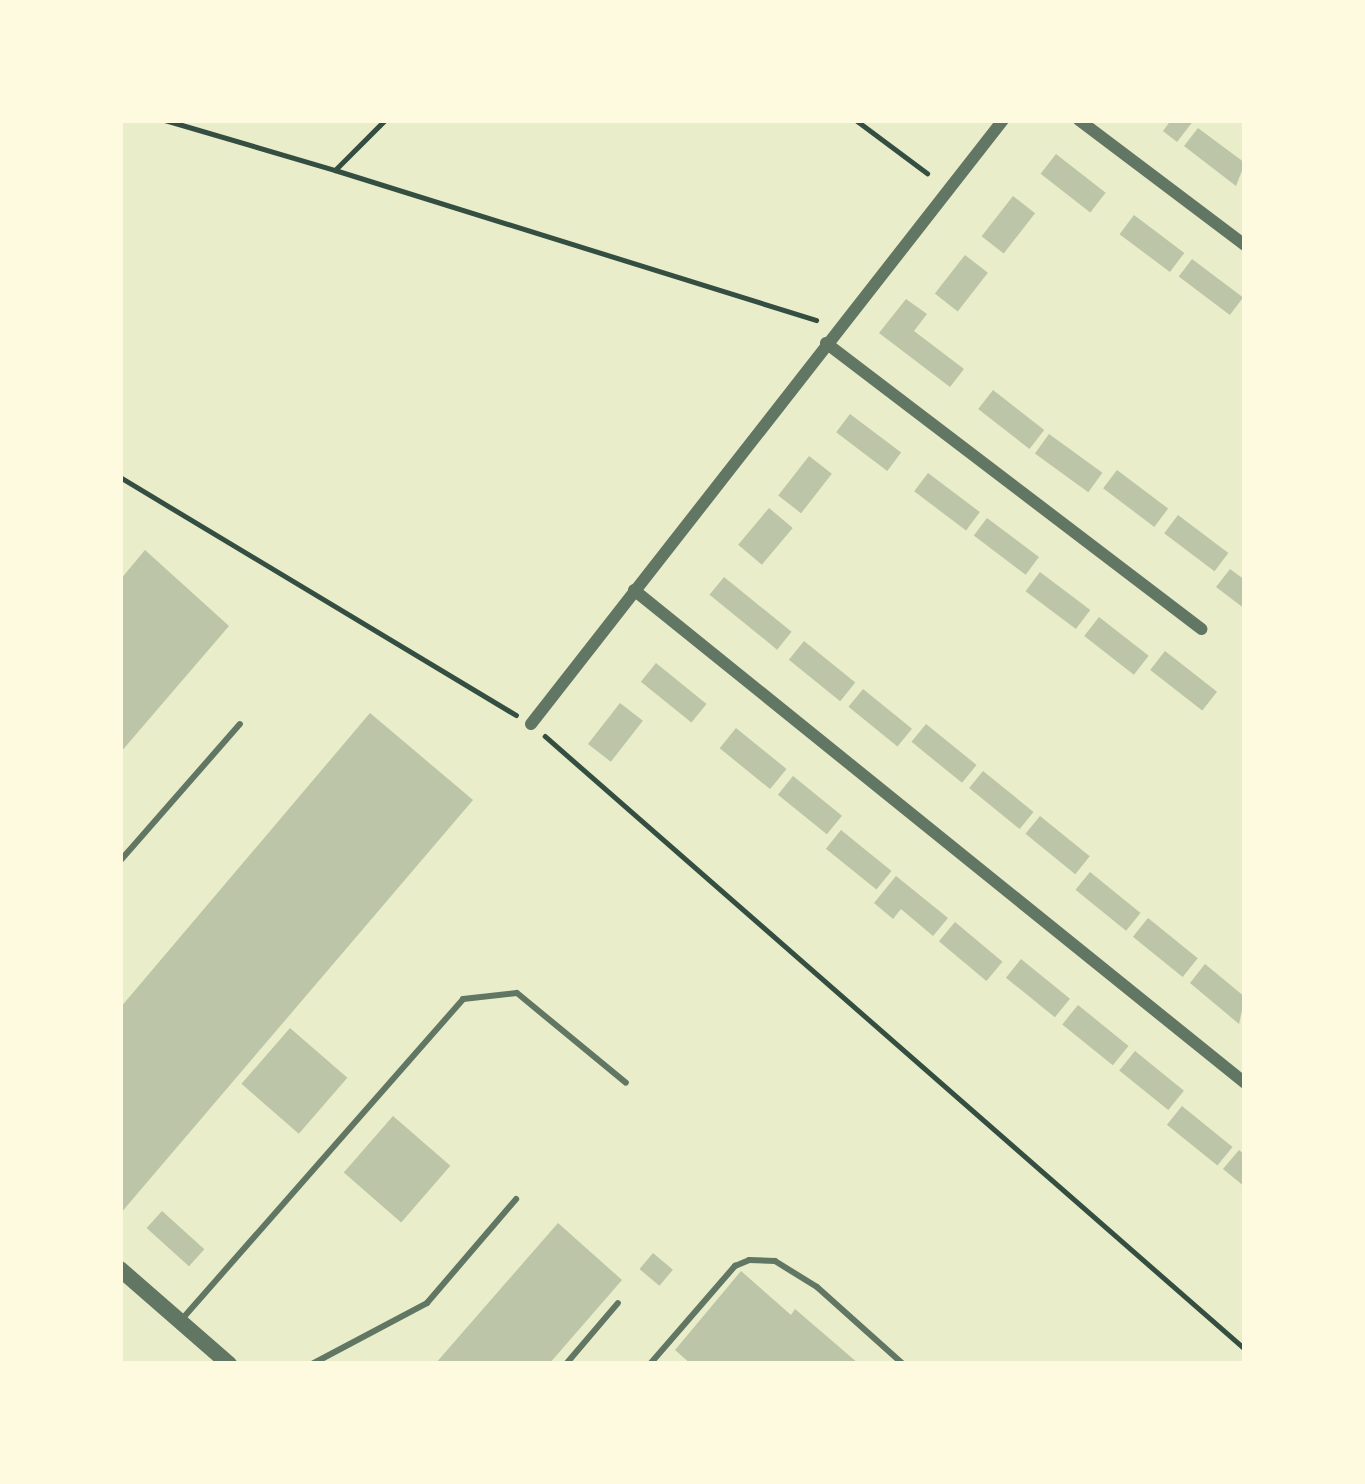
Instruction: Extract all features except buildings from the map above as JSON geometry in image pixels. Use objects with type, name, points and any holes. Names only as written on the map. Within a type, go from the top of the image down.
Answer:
[{"type":"street","points":[[531,724],[1003,120]]},
{"type":"street","points":[[1079,120],[1245,245]]},
{"type":"street","points":[[826,343],[1202,629]]},
{"type":"street","points":[[634,590],[1245,1083]]},
{"type":"street","points":[[123,1278],[229,1364]]},
{"type":"lane","points":[[120,861],[240,724]]},
{"type":"lane","points":[[180,1321],[463,999],[517,993],[626,1083]]},
{"type":"lane","points":[[312,1364],[427,1303],[516,1199]]},
{"type":"lane","points":[[650,1364],[735,1266],[749,1260],[775,1261],[817,1287],[903,1364]]},
{"type":"lane","points":[[566,1364],[618,1303]]},
{"type":"path","points":[[165,120],[816,320]]},
{"type":"path","points":[[335,170],[385,120]]},
{"type":"path","points":[[856,120],[927,173]]},
{"type":"path","points":[[120,477],[531,724],[1245,1349]]}]
